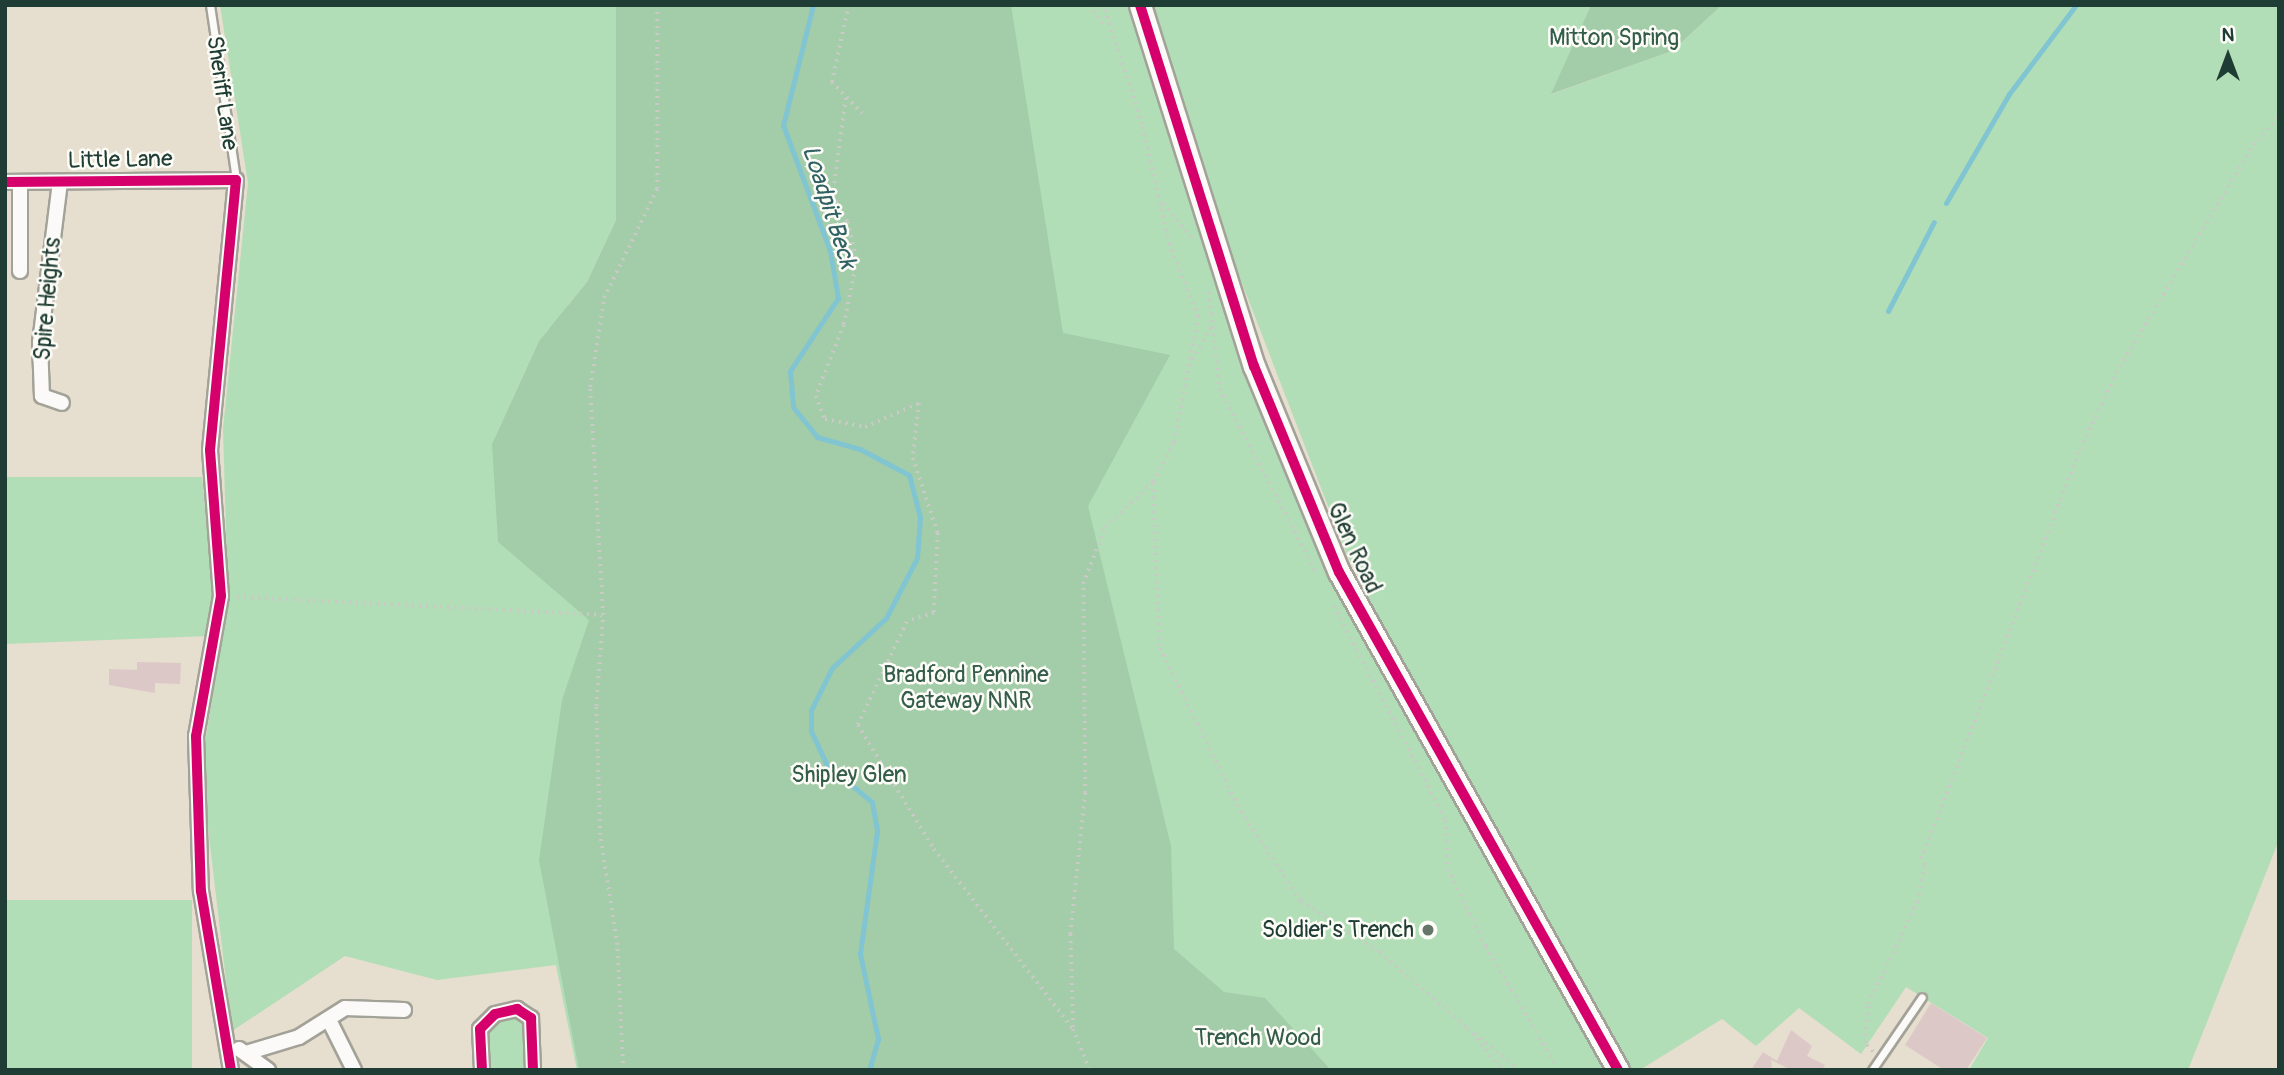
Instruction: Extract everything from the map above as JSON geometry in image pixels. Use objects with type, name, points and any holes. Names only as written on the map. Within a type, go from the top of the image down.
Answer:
[{"type":"street","name":"Glen Road","points":[[1140,5],[1254,366],[1339,572],[1618,1070]]},
{"type":"street","name":"Little Lane","points":[[12,182],[236,180]]},
{"type":"street","points":[[231,1070],[201,891],[196,736],[221,596],[210,450],[236,180]]},
{"type":"street","points":[[12,182],[19,271]]},
{"type":"street","name":"Spire Heights","points":[[60,182],[40,342],[42,396],[62,403]]},
{"type":"street","points":[[246,1053],[329,1020],[345,1008],[404,1010]]},
{"type":"street","points":[[482,1070],[480,1029],[495,1014],[517,1009],[531,1018],[533,1070]]},
{"type":"street","points":[[329,1020],[354,1070]]},
{"type":"street","points":[[226,1041],[268,1070]]},
{"type":"lane","name":"Sheriff Lane","points":[[210,5],[236,180]]},
{"type":"lane","points":[[1872,1070],[1922,997]]},
{"type":"path","points":[[623,1070],[617,944],[600,835],[596,706],[603,615],[590,387],[604,298],[657,189],[657,5]]},
{"type":"path","points":[[849,5],[832,82],[863,114]]},
{"type":"path","points":[[1089,5],[1107,28]]},
{"type":"path","points":[[1073,1029],[1070,934],[1085,793],[1083,584],[1105,527],[1153,482],[1174,442],[1198,317],[1169,245],[1162,202],[1107,28],[1103,5]]},
{"type":"path","points":[[846,98],[833,195],[848,222],[857,261],[844,325],[816,396],[825,419],[865,427],[883,416],[899,413],[919,403],[913,457],[938,533],[934,612],[907,622],[859,724],[934,849],[1073,1029],[1090,1070]]},
{"type":"path","points":[[1867,1044],[1868,1004],[1917,902],[1925,865],[1921,859],[2080,449],[2116,373],[2238,169],[2279,117]]},
{"type":"path","points":[[1162,202],[1196,248]]},
{"type":"path","points":[[1208,285],[1220,389],[1324,586]]},
{"type":"path","points":[[1188,369],[1213,325]]},
{"type":"path","points":[[1153,482],[1160,648],[1241,812],[1301,901],[1380,952],[1519,1070]]},
{"type":"path","points":[[221,596],[603,615]]},
{"type":"path","points":[[1330,599],[1446,820],[1448,869],[1481,936],[1559,1070]]},
{"type":"path","points":[[1468,1028],[1502,1070]]},
{"type":"green space","name":"Bradford Pennine Gateway NNR","points":[[220,5],[616,5],[616,220],[587,282],[568,305],[621,272],[625,5],[1135,5],[1165,117],[1394,689],[1608,1070],[1331,1070],[1322,1061],[1249,1070],[577,1070],[556,965],[437,980],[345,956],[232,1031],[201,769],[228,599],[223,429],[248,183]],"holes":[[[550,327],[492,444],[539,341]]]},
{"type":"green space","name":"Shipley Glen","points":[[616,5],[1011,5],[1063,333],[1170,355],[1088,506],[1171,846],[1174,949],[1224,992],[1265,998],[1331,1070],[579,1070],[539,860],[562,700],[589,620],[498,542],[492,444],[539,341],[587,282],[616,220]]},
{"type":"green space","points":[[1153,5],[1591,5],[1552,94],[1672,51],[1722,5],[2279,5],[2279,840],[2188,1070],[1969,1070],[1988,1038],[1906,987],[1861,1054],[1799,1008],[1756,1046],[1722,1019],[1643,1068],[1626,1068],[1481,820],[1345,550],[1203,182]]},
{"type":"green space","name":"Mitton Spring","points":[[1591,5],[1722,5],[1672,51],[1551,94]]},
{"type":"green space","points":[[5,477],[202,477],[213,590],[208,636],[5,644]]},
{"type":"green space","points":[[5,900],[192,900],[192,1070],[5,1070]]},
{"type":"green space","points":[[498,1018],[519,1018],[525,1027],[526,1070],[489,1070],[487,1032]]},
{"type":"building","points":[[137,662],[181,663],[180,684],[155,683],[155,693],[109,685],[109,669],[137,670]]},
{"type":"building","points":[[1931,1003],[1987,1038],[1966,1070],[1944,1070],[1905,1045]]},
{"type":"building","points":[[1791,1030],[1812,1046],[1807,1056],[1825,1065],[1822,1070],[1791,1070],[1771,1060],[1772,1070],[1751,1070],[1763,1052],[1777,1061]]},
{"type":"waterway","name":"Loadpit Beck","points":[[813,5],[783,125],[830,251],[838,298],[790,371],[793,407],[817,437],[860,449],[909,475],[920,517],[917,558],[886,618],[832,668],[811,710],[811,731],[827,765],[872,802],[877,831],[860,954],[878,1039],[869,1070]]},
{"type":"waterway","points":[[1946,203],[2009,94],[2076,5]]},
{"type":"waterway","points":[[1888,311],[1934,222]]},
{"type":"cycle path","points":[[1140,5],[1254,366],[1339,572],[1618,1070]]},
{"type":"cycle path","points":[[5,182],[236,180],[210,450],[221,596],[196,736],[201,891],[231,1070]]},
{"type":"cycle path","points":[[482,1070],[480,1029],[495,1014],[517,1009],[531,1018],[533,1070]]},
{"type":"place","name":"Soldier's Trench","points":[[1428,930]]},
{"type":"park label","name":"Trench Wood","points":[[1258,1038]]}]
